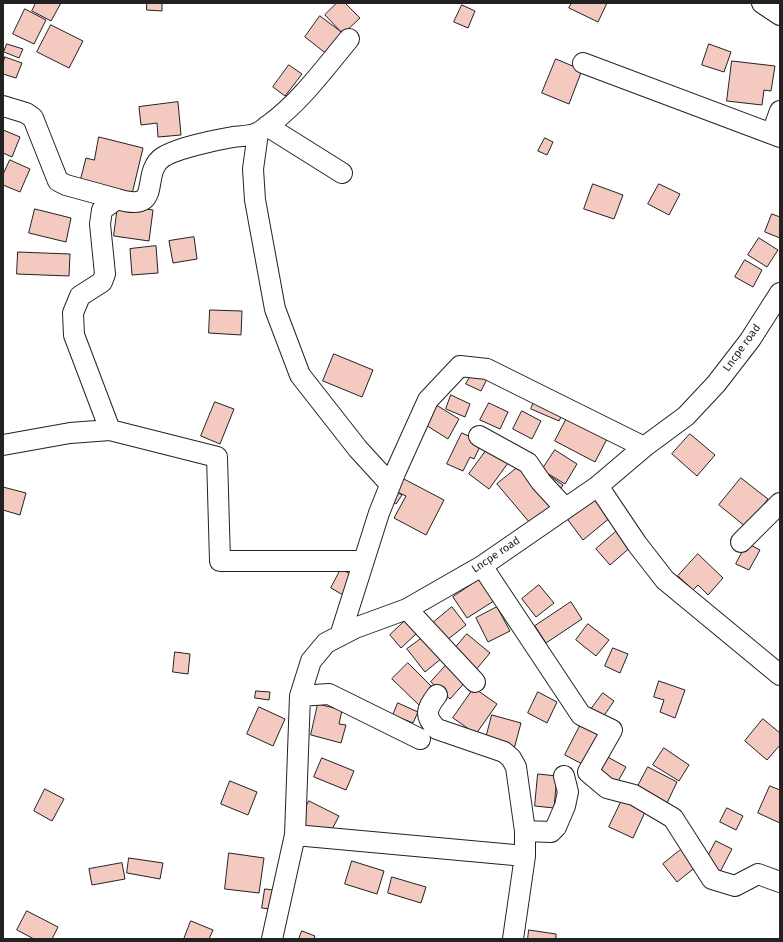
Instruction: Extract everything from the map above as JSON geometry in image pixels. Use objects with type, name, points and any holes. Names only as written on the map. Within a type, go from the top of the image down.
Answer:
[{"type":"street","points":[[762,3],[780,15]]},
{"type":"street","points":[[3,106],[33,118],[58,181],[66,185],[117,199],[138,203],[146,198],[150,189],[155,166],[163,157],[211,141],[262,130],[285,113],[349,40]]},
{"type":"street","points":[[583,63],[776,135],[780,111]]},
{"type":"street","points":[[262,130],[342,173]]},
{"type":"street","points":[[262,130],[253,170],[255,200],[274,309],[300,375],[358,449],[390,484]]},
{"type":"street","points":[[110,430],[74,335],[74,313],[80,296],[102,282],[104,262],[100,224],[102,210],[117,199]]},
{"type":"street","name":"Lncpe road","points":[[272,939],[295,835],[300,696],[311,661],[326,643],[355,628],[407,609],[482,566],[598,486],[644,447],[686,416],[716,384],[750,340],[780,293]]},
{"type":"street","points":[[340,636],[362,561],[390,484],[428,400],[460,366],[487,369],[644,447]]},
{"type":"street","points":[[3,445],[70,433],[110,430],[217,457],[220,560],[362,561]]},
{"type":"street","points":[[479,436],[528,463],[541,482],[565,508]]},
{"type":"street","points":[[598,486],[637,544],[665,580],[780,675]]},
{"type":"street","points":[[741,542],[772,524],[780,504]]},
{"type":"street","points":[[482,566],[581,715],[612,730],[588,772],[607,788],[634,796],[673,818],[712,879],[735,886],[758,874],[780,882]]},
{"type":"street","points":[[407,609],[475,682]]},
{"type":"street","points":[[300,696],[329,694],[420,739]]},
{"type":"street","points":[[437,695],[429,705],[428,714],[430,721],[438,729],[504,752],[511,758],[516,767],[525,831],[525,856],[513,939]]},
{"type":"street","points":[[525,831],[551,832],[556,827],[565,806],[568,792],[564,776]]},
{"type":"street","points":[[295,835],[525,856]]},
{"type":"building","points":[[36,3],[61,3],[51,21],[32,11]]},
{"type":"building","points":[[147,3],[162,3],[162,11],[147,10]]},
{"type":"building","points":[[337,3],[345,3],[360,18],[343,34],[325,15]]},
{"type":"building","points":[[572,3],[607,3],[598,22],[569,8]]},
{"type":"building","points":[[462,5],[475,11],[468,28],[454,22]]},
{"type":"building","points":[[25,9],[46,20],[34,44],[13,34]]},
{"type":"building","points":[[320,16],[344,34],[328,55],[305,37]]},
{"type":"building","points":[[51,25],[83,41],[69,68],[37,52]]},
{"type":"building","points":[[7,44],[23,49],[19,58],[4,52]]},
{"type":"building","points":[[709,44],[731,52],[724,72],[702,65]]},
{"type":"building","points":[[5,57],[22,63],[16,78],[3,74]]},
{"type":"building","points":[[556,59],[582,70],[569,104],[542,93]]},
{"type":"building","points":[[732,61],[775,66],[771,91],[764,90],[762,105],[727,101]]},
{"type":"building","points":[[289,65],[302,74],[285,96],[273,87]]},
{"type":"building","points":[[178,102],[181,135],[158,137],[157,123],[141,125],[139,107]]},
{"type":"building","points":[[3,130],[20,137],[12,157],[3,153]]},
{"type":"building","points":[[99,137],[143,148],[132,194],[80,181],[86,158],[94,160]]},
{"type":"building","points":[[545,138],[553,142],[547,155],[538,151]]},
{"type":"building","points":[[10,160],[30,169],[20,192],[3,185],[3,175]]},
{"type":"building","points":[[593,184],[623,195],[614,219],[584,209]]},
{"type":"building","points":[[659,184],[680,194],[669,215],[648,204]]},
{"type":"building","points":[[118,205],[153,210],[149,241],[114,236]]},
{"type":"building","points":[[35,209],[71,218],[66,242],[29,233]]},
{"type":"building","points":[[772,214],[780,217],[780,238],[765,232]]},
{"type":"building","points":[[194,237],[197,259],[173,263],[169,241]]},
{"type":"building","points":[[759,238],[778,250],[767,267],[748,255]]},
{"type":"building","points":[[156,246],[158,273],[132,275],[130,249]]},
{"type":"building","points":[[18,252],[70,254],[69,276],[17,274]]},
{"type":"building","points":[[745,260],[762,270],[753,287],[735,277]]},
{"type":"building","points":[[210,310],[242,311],[241,335],[209,333]]},
{"type":"building","points":[[334,354],[373,370],[362,397],[323,381]]},
{"type":"building","points":[[473,372],[487,379],[481,391],[466,384]]},
{"type":"building","points":[[451,395],[470,404],[465,417],[446,409]]},
{"type":"building","points":[[535,399],[564,411],[559,421],[531,409]]},
{"type":"building","points":[[215,402],[234,409],[220,444],[201,436]]},
{"type":"building","points":[[433,403],[459,419],[448,439],[421,422]]},
{"type":"building","points":[[489,403],[508,412],[500,429],[480,420]]},
{"type":"building","points":[[522,411],[541,421],[532,439],[513,429]]},
{"type":"building","points":[[567,418],[607,439],[595,462],[555,441]]},
{"type":"building","points":[[462,433],[482,442],[474,459],[470,457],[463,471],[447,464]]},
{"type":"building","points":[[690,434],[715,455],[697,476],[672,454]]},
{"type":"building","points":[[491,444],[511,459],[489,489],[469,474]]},
{"type":"building","points":[[555,450],[577,464],[565,484],[542,470]]},
{"type":"building","points":[[522,464],[554,503],[530,523],[497,484]]},
{"type":"building","points":[[550,476],[563,485],[558,493],[545,484]]},
{"type":"building","points":[[741,478],[768,499],[746,527],[719,505]]},
{"type":"building","points":[[404,479],[444,500],[426,535],[394,518],[406,496],[397,492]]},
{"type":"building","points":[[3,487],[26,493],[20,515],[3,510]]},
{"type":"building","points":[[393,490],[402,495],[396,504],[387,499]]},
{"type":"building","points":[[596,497],[611,517],[583,540],[568,520]]},
{"type":"building","points":[[619,529],[633,545],[610,565],[596,549]]},
{"type":"building","points":[[747,543],[760,550],[749,570],[736,564]]},
{"type":"building","points":[[698,554],[723,578],[708,595],[698,585],[693,590],[678,576]]},
{"type":"building","points":[[341,569],[354,576],[343,595],[331,588]]},
{"type":"building","points":[[483,577],[497,599],[467,618],[453,597]]},
{"type":"building","points":[[539,585],[554,603],[536,617],[522,599]]},
{"type":"building","points":[[571,602],[582,619],[546,643],[535,626]]},
{"type":"building","points":[[452,607],[466,625],[442,644],[428,627]]},
{"type":"building","points":[[497,607],[510,631],[488,642],[476,618]]},
{"type":"building","points":[[406,620],[417,633],[401,648],[390,635]]},
{"type":"building","points":[[588,624],[609,640],[596,656],[576,640]]},
{"type":"building","points":[[467,634],[490,653],[474,672],[451,653]]},
{"type":"building","points":[[425,636],[442,658],[425,672],[407,649]]},
{"type":"building","points":[[613,648],[628,654],[620,673],[605,666]]},
{"type":"building","points":[[175,652],[190,654],[188,674],[173,672]]},
{"type":"building","points":[[408,663],[435,690],[420,706],[392,679]]},
{"type":"building","points":[[448,663],[467,680],[450,699],[431,682]]},
{"type":"building","points":[[659,681],[685,690],[675,718],[660,712],[664,700],[654,697]]},
{"type":"building","points":[[474,688],[497,704],[476,734],[453,718]]},
{"type":"building","points":[[256,691],[270,692],[269,700],[255,698]]},
{"type":"building","points":[[538,692],[557,702],[547,723],[528,713]]},
{"type":"building","points":[[603,693],[614,701],[601,720],[589,712]]},
{"type":"building","points":[[398,703],[418,712],[413,723],[393,715]]},
{"type":"building","points":[[318,704],[342,710],[339,724],[346,725],[341,743],[311,735]]},
{"type":"building","points":[[259,707],[285,719],[273,746],[247,734]]},
{"type":"building","points":[[492,715],[521,723],[514,749],[485,742]]},
{"type":"building","points":[[763,719],[780,733],[780,745],[767,760],[745,741]]},
{"type":"building","points":[[582,722],[604,734],[586,766],[565,755]]},
{"type":"building","points":[[664,748],[689,765],[679,781],[653,765]]},
{"type":"building","points":[[602,754],[626,767],[616,785],[592,772]]},
{"type":"building","points":[[322,758],[354,771],[346,790],[314,777]]},
{"type":"building","points":[[648,767],[677,782],[667,803],[637,788]]},
{"type":"building","points":[[538,774],[557,776],[554,808],[535,806]]},
{"type":"building","points":[[230,781],[257,792],[248,815],[221,804]]},
{"type":"building","points":[[770,786],[780,790],[780,823],[758,813]]},
{"type":"building","points":[[45,789],[64,799],[52,821],[34,811]]},
{"type":"building","points":[[622,800],[646,810],[633,838],[609,827]]},
{"type":"building","points":[[309,801],[339,816],[328,837],[299,822]]},
{"type":"building","points":[[727,808],[743,816],[736,830],[720,822]]},
{"type":"building","points":[[716,841],[732,849],[720,872],[704,864]]},
{"type":"building","points":[[683,848],[697,866],[677,882],[663,864]]},
{"type":"building","points":[[229,853],[264,858],[259,893],[225,889]]},
{"type":"building","points":[[129,858],[163,863],[160,879],[127,873]]},
{"type":"building","points":[[352,861],[384,871],[377,894],[345,884]]},
{"type":"building","points":[[122,863],[125,879],[92,885],[89,869]]},
{"type":"building","points":[[392,877],[426,887],[421,903],[388,893]]},
{"type":"building","points":[[265,889],[274,890],[270,909],[262,908]]},
{"type":"building","points":[[27,911],[58,927],[52,939],[34,939],[17,930]]},
{"type":"building","points":[[191,921],[213,930],[209,939],[184,939]]},
{"type":"building","points":[[529,930],[556,934],[556,939],[528,939]]},
{"type":"building","points":[[302,931],[315,936],[314,939],[299,939]]}]
